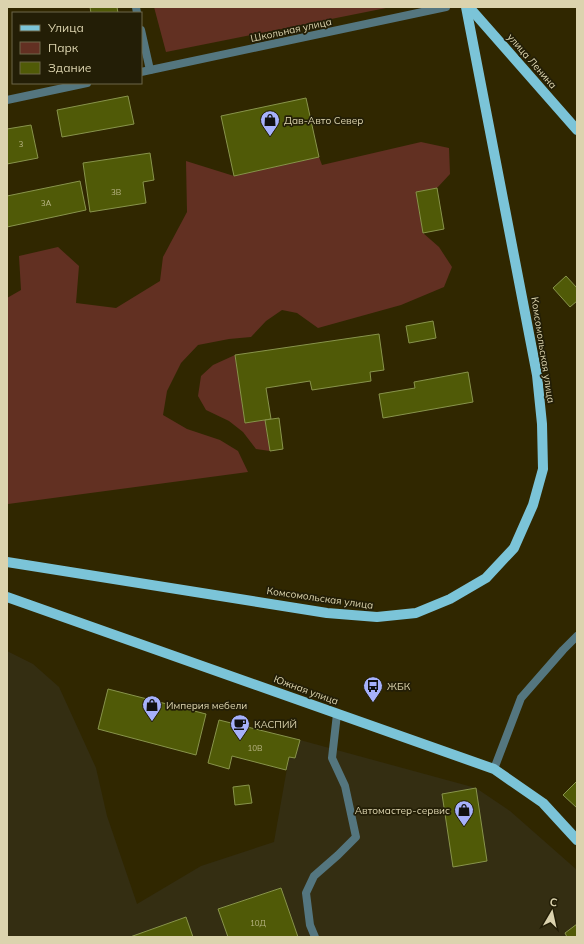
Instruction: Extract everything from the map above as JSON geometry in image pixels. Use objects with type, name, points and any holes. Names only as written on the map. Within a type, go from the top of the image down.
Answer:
[{"type":"main road","name":"улица Ленина","points":[[468,7],[577,130]]},
{"type":"main road","name":"Комсомольская улица","points":[[7,562],[327,613],[377,617],[416,613],[450,599],[486,578],[514,548],[534,505],[542,469],[542,424],[537,375],[468,7]]},
{"type":"main road","name":"Южная улица","points":[[7,597],[494,769],[543,804],[577,840]]},
{"type":"street","name":"Школьная улица","points":[[142,72],[446,7]]},
{"type":"street","points":[[142,34],[150,70]]},
{"type":"street","points":[[7,100],[82,84]]},
{"type":"street","points":[[494,769],[521,698],[577,636]]},
{"type":"street","points":[[315,937],[310,925],[306,893],[314,876],[356,837],[345,786],[332,758],[336,714]]},
{"type":"shaded area","points":[[7,651],[33,664],[59,687],[96,768],[107,816],[137,904],[201,866],[274,842],[289,757],[295,758],[300,740],[476,788],[510,811],[577,870],[577,937],[7,937]]},
{"type":"green space","points":[[154,7],[391,7],[166,52]]},
{"type":"green space","points":[[421,142],[449,148],[450,174],[437,188],[416,192],[423,233],[439,247],[452,267],[444,287],[401,305],[318,328],[297,313],[282,310],[266,321],[251,337],[229,339],[198,345],[181,363],[167,391],[163,415],[187,429],[220,440],[238,451],[248,472],[8,504],[7,298],[21,290],[19,256],[58,247],[79,266],[76,303],[116,308],[160,281],[163,257],[187,212],[186,161],[234,176],[319,157],[322,165]]},
{"type":"green space","points":[[235,355],[245,423],[265,420],[270,451],[256,449],[243,432],[229,421],[206,410],[198,396],[201,376],[213,365]]},
{"type":"building","points":[[90,7],[117,7],[118,12],[91,12]]},
{"type":"building","points":[[128,96],[134,124],[62,137],[57,110]]},
{"type":"building","name":"Дав-Авто Север","points":[[306,98],[319,157],[234,176],[221,116]]},
{"type":"building","points":[[31,125],[38,158],[7,164],[7,129]]},
{"type":"building","points":[[150,153],[154,180],[143,182],[146,203],[90,212],[83,163]]},
{"type":"building","points":[[80,181],[86,210],[7,227],[7,196]]},
{"type":"building","points":[[437,188],[444,229],[423,233],[416,192]]},
{"type":"building","points":[[566,276],[577,288],[577,301],[570,307],[553,288]]},
{"type":"building","points":[[433,321],[436,338],[409,343],[406,326]]},
{"type":"building","points":[[379,334],[384,370],[370,372],[371,381],[312,390],[310,381],[266,388],[271,419],[245,423],[235,355]]},
{"type":"building","points":[[468,372],[473,402],[383,418],[379,394],[415,388],[414,382]]},
{"type":"building","points":[[279,418],[283,449],[270,451],[265,420]]},
{"type":"building","name":"Империя мебели","points":[[108,689],[206,714],[196,755],[98,729]]},
{"type":"building","points":[[219,720],[300,740],[295,758],[289,757],[286,770],[232,756],[229,769],[208,763]]},
{"type":"building","points":[[577,781],[577,808],[563,795]]},
{"type":"building","points":[[249,785],[252,803],[235,805],[233,787]]},
{"type":"building","name":"Автомастер-сервис","points":[[476,788],[487,861],[453,867],[442,794]]},
{"type":"building","points":[[281,888],[298,937],[228,937],[218,909]]},
{"type":"building","points":[[186,917],[193,937],[130,937]]},
{"type":"building","points":[[577,924],[577,937],[567,937],[565,933]]},
{"type":"place","name":"Дав-Авто Север","points":[[270,137]]},
{"type":"place","name":"ЖБК","points":[[373,703]]},
{"type":"place","name":"Империя мебели","points":[[152,722]]},
{"type":"place","name":"КАСПИЙ","points":[[240,741]]},
{"type":"place","name":"Автомастер-сервис","points":[[464,827]]}]
